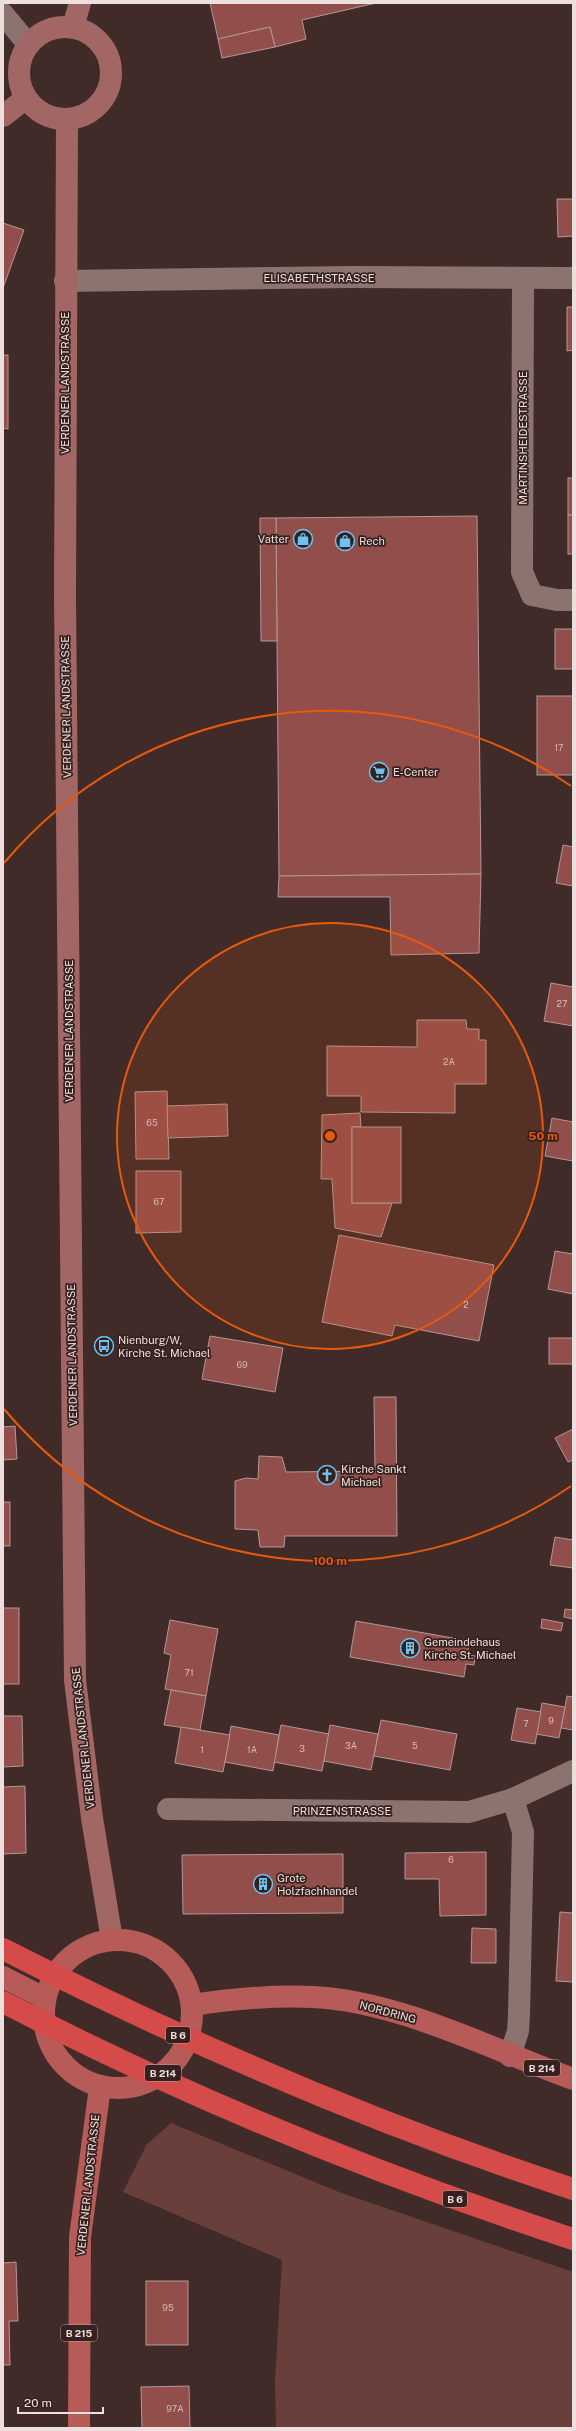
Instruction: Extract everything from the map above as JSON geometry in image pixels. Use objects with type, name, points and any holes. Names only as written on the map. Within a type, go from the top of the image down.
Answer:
[{"type":"highway","name":"B 6","points":[[3,1949],[100,1999],[225,2057],[357,2111],[497,2164],[573,2189]]},
{"type":"highway","name":"B 6","points":[[3,2002],[70,2037],[206,2100],[480,2209],[573,2239]]},
{"type":"main road","points":[[73,27],[80,3]]},
{"type":"main road","points":[[60,26],[73,27],[93,36],[107,53],[111,67],[111,82],[106,93],[90,112],[66,119],[43,114],[26,98],[20,85],[18,70],[21,57],[28,44],[48,29],[60,26]]},
{"type":"main road","points":[[3,116],[26,98]]},
{"type":"main road","name":"VERDENER LANDSTRASSE","points":[[66,119],[65,596],[75,1680],[92,1818],[112,1940]]},
{"type":"main road","name":"B 214","points":[[112,1940],[135,1941],[156,1950],[173,1964],[182,1976],[186,1983],[192,2004],[191,2029],[183,2051],[168,2070],[147,2083],[124,2089],[100,2087],[77,2077],[58,2059],[47,2037],[43,2012],[44,1998],[58,1970],[73,1955],[92,1945],[112,1940]]},
{"type":"main road","points":[[3,1977],[44,1998]]},
{"type":"main road","name":"NORDRING","points":[[192,2004],[232,1999],[314,1997],[360,2004],[422,2021],[573,2079]]},
{"type":"main road","name":"VERDENER LANDSTRASSE","points":[[79,2428],[80,2237],[100,2087]]},
{"type":"street","points":[[3,14],[28,44]]},
{"type":"street","name":"ELISABETHSTRASSE","points":[[65,281],[351,277],[523,279],[573,278]]},
{"type":"street","name":"MARTINSHEIDESTRASSE","points":[[523,279],[522,572],[532,595],[557,600],[573,600]]},
{"type":"street","name":"PRINZENSTRASSE","points":[[168,1809],[469,1812],[513,1799],[573,1771]]},
{"type":"street","points":[[510,2056],[518,2031],[519,2015],[523,1832],[513,1799]]},
{"type":"shaded area","points":[[171,2123],[339,2192],[573,2272],[573,2428],[276,2428],[275,2380],[282,2260],[123,2192],[147,2144]]},
{"type":"building","points":[[210,3],[376,3],[302,20],[306,39],[275,47],[270,27],[218,39]]},
{"type":"building","points":[[270,27],[275,47],[222,58],[218,39]]},
{"type":"building","points":[[557,199],[573,199],[573,236],[558,237]]},
{"type":"building","points":[[3,223],[24,230],[3,288]]},
{"type":"building","points":[[567,307],[573,307],[573,350],[567,351]]},
{"type":"building","points":[[3,355],[8,355],[8,429],[3,428]]},
{"type":"building","points":[[568,478],[573,478],[573,515],[568,515]]},
{"type":"building","points":[[568,515],[573,515],[573,554],[568,554]]},
{"type":"building","name":"E-Center","points":[[477,516],[481,874],[279,876],[276,518]]},
{"type":"building","points":[[260,518],[276,518],[277,641],[261,641]]},
{"type":"building","points":[[555,629],[573,629],[573,669],[555,669]]},
{"type":"building","points":[[537,696],[573,696],[573,775],[537,775]]},
{"type":"building","points":[[563,845],[573,847],[573,886],[556,883]]},
{"type":"building","points":[[481,874],[479,953],[391,955],[390,897],[278,897],[279,876]]},
{"type":"building","points":[[551,983],[573,987],[573,1026],[544,1021]]},
{"type":"building","points":[[417,1020],[466,1020],[467,1029],[479,1029],[479,1040],[486,1040],[486,1084],[455,1084],[455,1113],[361,1112],[361,1096],[327,1096],[327,1046],[417,1047]]},
{"type":"building","points":[[167,1091],[169,1159],[136,1159],[135,1092]]},
{"type":"building","points":[[227,1104],[228,1136],[168,1138],[167,1106]]},
{"type":"building","points":[[360,1113],[361,1127],[352,1127],[352,1203],[392,1203],[381,1237],[335,1228],[332,1179],[321,1179],[322,1115]]},
{"type":"building","points":[[552,1118],[573,1122],[573,1161],[545,1156]]},
{"type":"building","points":[[352,1127],[401,1127],[401,1203],[352,1203]]},
{"type":"building","points":[[136,1171],[181,1171],[181,1232],[136,1233]]},
{"type":"building","points":[[339,1235],[494,1265],[479,1341],[395,1325],[392,1336],[322,1322]]},
{"type":"building","points":[[555,1251],[573,1254],[573,1294],[548,1289]]},
{"type":"building","points":[[210,1336],[283,1348],[275,1392],[202,1379]]},
{"type":"building","points":[[549,1338],[573,1338],[573,1364],[549,1364]]},
{"type":"building","name":"Kirche Sankt Michael","points":[[374,1397],[396,1397],[397,1536],[285,1536],[284,1547],[260,1547],[258,1530],[235,1529],[235,1481],[246,1478],[258,1479],[259,1456],[282,1457],[286,1472],[375,1471]]},
{"type":"building","points":[[15,1426],[17,1459],[3,1460],[3,1427]]},
{"type":"building","points":[[573,1429],[573,1460],[568,1462],[555,1438]]},
{"type":"building","points":[[3,1502],[10,1502],[10,1546],[3,1546]]},
{"type":"building","points":[[555,1537],[573,1540],[573,1568],[550,1565]]},
{"type":"building","points":[[3,1608],[19,1608],[19,1684],[3,1684]]},
{"type":"building","points":[[565,1609],[573,1610],[573,1619],[564,1617]]},
{"type":"building","points":[[542,1619],[563,1623],[561,1631],[541,1628]]},
{"type":"building","points":[[170,1620],[218,1629],[206,1696],[165,1689],[171,1655],[164,1653]]},
{"type":"building","name":"Gemeindehaus Kirche St. Michael","points":[[356,1621],[470,1641],[467,1655],[475,1656],[474,1665],[466,1664],[464,1677],[350,1657]]},
{"type":"building","points":[[171,1690],[206,1696],[200,1730],[164,1725]]},
{"type":"building","points":[[567,1696],[573,1697],[573,1730],[561,1728]]},
{"type":"building","points":[[542,1703],[565,1707],[559,1738],[536,1734]]},
{"type":"building","points":[[517,1708],[541,1712],[535,1744],[511,1740]]},
{"type":"building","points":[[3,1716],[22,1716],[23,1766],[3,1767]]},
{"type":"building","points":[[381,1720],[457,1734],[450,1770],[374,1756]]},
{"type":"building","points":[[281,1725],[329,1734],[322,1771],[274,1762]]},
{"type":"building","points":[[330,1725],[378,1734],[371,1770],[324,1761]]},
{"type":"building","points":[[231,1726],[279,1735],[273,1771],[225,1762]]},
{"type":"building","points":[[181,1727],[230,1735],[223,1772],[175,1763]]},
{"type":"building","points":[[25,1786],[26,1853],[3,1854],[3,1787]]},
{"type":"building","points":[[486,1852],[486,1915],[440,1916],[439,1879],[405,1879],[405,1853]]},
{"type":"building","name":"Grote Holzfachhandel","points":[[343,1854],[343,1913],[183,1914],[182,1855]]},
{"type":"building","points":[[560,1912],[573,1913],[573,1982],[556,1981]]},
{"type":"building","points":[[472,1928],[496,1929],[496,1963],[471,1963]]},
{"type":"building","points":[[16,2262],[18,2321],[9,2321],[10,2365],[3,2365],[3,2263]]},
{"type":"building","points":[[146,2281],[188,2281],[188,2345],[146,2345]]},
{"type":"building","points":[[189,2386],[190,2428],[142,2428],[141,2387]]},
{"type":"place","name":"Vatter","points":[[303,539]]},
{"type":"place","name":"Rech","points":[[345,541]]},
{"type":"place","name":"E-Center","points":[[379,772]]},
{"type":"place","name":"Nienburg/W, Kirche St. Michael","points":[[104,1346]]},
{"type":"place","name":"Kirche Sankt Michael","points":[[327,1475]]},
{"type":"place","name":"Gemeindehaus Kirche St. Michael","points":[[410,1648]]},
{"type":"place","name":"Grote Holzfachhandel","points":[[263,1884]]}]
